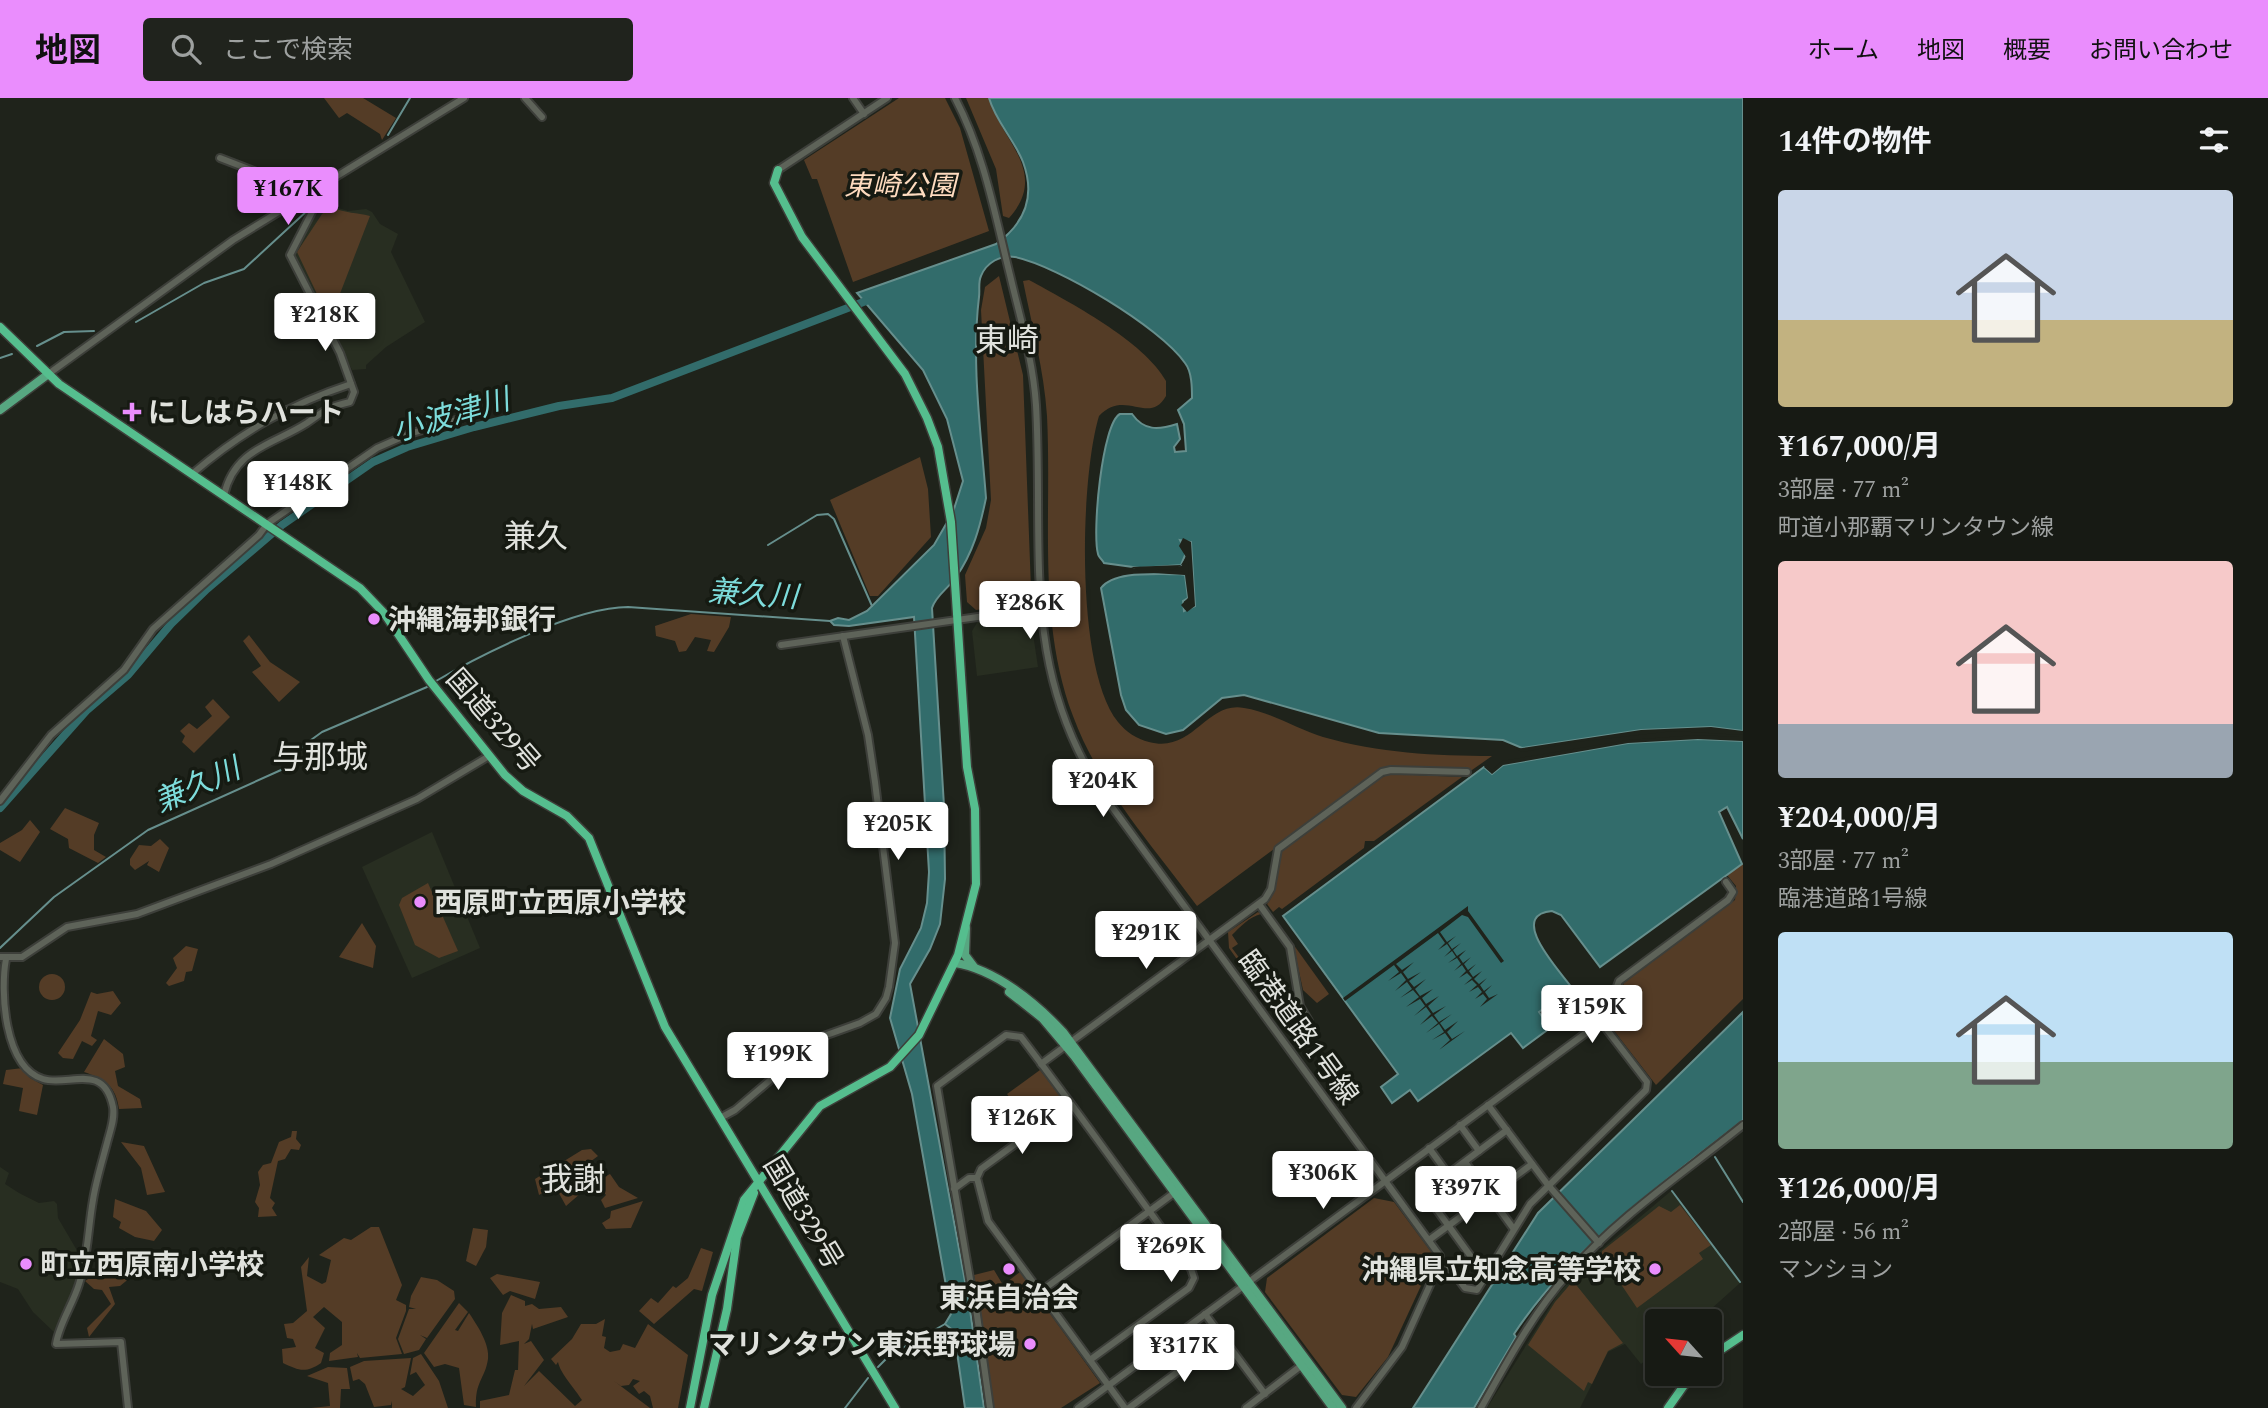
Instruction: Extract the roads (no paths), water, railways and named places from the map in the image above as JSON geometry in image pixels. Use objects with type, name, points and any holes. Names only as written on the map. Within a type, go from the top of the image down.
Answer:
[{"type":"highway","points":[[690,1408],[700,1348],[733,1224],[744,1200],[820,1107],[841,1092],[882,1073],[897,1061],[919,1035],[955,963],[966,928],[977,853],[949,498],[941,458],[927,418],[905,374],[791,219],[774,183],[778,170]]},
{"type":"highway","name":"国道329号","points":[[0,327],[47,375],[369,596],[434,687],[516,786],[567,816],[589,838],[657,1012],[895,1408]]},
{"type":"highway","points":[[704,1408],[720,1339],[737,1237],[758,1181]]},
{"type":"highway","points":[[700,1348],[709,1332],[716,1332],[720,1339]]},
{"type":"highway","points":[[1722,1349],[1743,1335]]},
{"type":"highway","points":[[693,1381],[698,1388],[703,1388],[713,1368]]},
{"type":"highway","points":[[1668,1408],[1684,1386]]},
{"type":"main road","points":[[0,410],[47,375]]},
{"type":"main road","points":[[966,928],[966,959],[981,973]]},
{"type":"main road","points":[[955,963],[981,973],[1031,1001],[1069,1044],[1333,1408]]},
{"type":"main road","points":[[955,963],[1015,996],[1069,1044],[1174,1193],[1342,1408]]},
{"type":"street","points":[[47,375],[233,240],[464,98]]},
{"type":"street","points":[[525,98],[542,117]]},
{"type":"street","points":[[853,98],[864,114]]},
{"type":"street","points":[[778,170],[887,98]]},
{"type":"street","name":"臨港道路1号線","points":[[955,98],[979,155],[1028,347],[1035,393],[1041,608],[1052,687],[1078,754],[1104,796],[1429,1240],[1441,1261],[1448,1265],[1470,1291],[1477,1290],[1485,1276]]},
{"type":"street","points":[[220,158],[308,194],[314,199],[315,205],[290,255],[340,353],[354,392],[350,402],[325,408],[307,423],[260,445],[236,470],[224,495]]},
{"type":"street","points":[[192,474],[235,439],[274,414],[351,384]]},
{"type":"street","points":[[0,800],[51,735],[117,678],[153,629],[259,535],[343,468],[377,447],[466,417]]},
{"type":"street","points":[[781,645],[1041,608]]},
{"type":"street","points":[[722,1117],[736,1110],[821,1037],[868,1020],[886,998],[895,943],[868,735],[843,636]]},
{"type":"street","points":[[128,1408],[121,1342],[56,1344],[82,1273],[93,1195],[114,1116],[111,1102],[103,1088],[89,1078],[46,1080],[37,1076],[25,1064],[13,1044],[4,1016],[3,958],[27,956],[49,936],[67,927],[137,914],[271,863],[426,794],[489,756]]},
{"type":"street","points":[[1041,1064],[1259,904],[1271,890],[1278,849],[1382,772],[1391,769],[1467,772]]},
{"type":"street","points":[[1078,1408],[1601,1022],[1609,1012],[1619,981],[1732,896],[1726,882]]},
{"type":"street","points":[[1259,904],[1290,947],[1300,1006],[1309,1021]]},
{"type":"street","points":[[1507,1130],[1424,1192],[1485,1276],[1513,1228],[1548,1185],[1648,1086],[1601,1022]]},
{"type":"street","points":[[1090,1360],[1192,1283],[1192,1269],[1149,1212],[1021,1037],[1012,1033],[937,1086],[972,1291],[978,1300],[988,1304],[1009,1304],[1040,1292],[1149,1212],[1174,1193]]},
{"type":"street","points":[[1070,1104],[981,1169],[977,1178],[985,1215],[1127,1408],[1223,1338]]},
{"type":"street","points":[[1488,1105],[1548,1185],[1597,1240]]},
{"type":"street","points":[[1460,1125],[1479,1152]]},
{"type":"street","points":[[1481,1408],[1547,1300],[1597,1240],[1743,1125]]},
{"type":"street","points":[[1429,1148],[1448,1174]]},
{"type":"street","points":[[1465,1162],[1513,1228]]},
{"type":"street","points":[[1429,1240],[1532,1164]]},
{"type":"street","points":[[954,1189],[969,1178],[977,1178]]},
{"type":"street","points":[[1356,1408],[1402,1347],[1441,1261]]},
{"type":"street","points":[[978,1300],[976,1308],[990,1408]]},
{"type":"street","points":[[1205,1314],[1265,1394]]},
{"type":"street","points":[[1246,1408],[1302,1365]]},
{"type":"water","points":[[989,98],[1743,98],[1743,731],[1711,727],[1641,730],[1522,748],[1503,740],[1379,733],[1244,695],[1222,698],[1183,730],[1166,734],[1139,725],[1126,710],[1121,695],[1101,588],[1116,578],[1126,576],[1185,575],[1188,598],[1183,601],[1184,611],[1195,606],[1191,542],[1180,540],[1186,553],[1181,565],[1140,568],[1104,563],[1098,555],[1096,542],[1100,480],[1108,437],[1120,414],[1132,414],[1141,424],[1152,428],[1177,424],[1180,439],[1174,447],[1175,452],[1186,451],[1184,424],[1178,410],[1192,398],[1189,371],[1172,348],[1154,333],[1132,316],[1081,285],[1056,272],[1015,257],[999,258],[990,263],[983,271],[980,281],[976,347],[986,498],[967,559],[932,608],[944,806],[945,879],[940,924],[930,949],[910,984],[969,1303],[984,1408],[965,1408],[954,1331],[945,1324],[951,1314],[912,1094],[890,1018],[900,969],[921,928],[927,903],[929,872],[914,617],[849,626],[834,625],[830,621],[838,618],[849,620],[867,611],[934,545],[953,512],[963,481],[947,419],[923,370],[857,293],[996,244],[1014,228],[1028,198],[1027,175],[1023,162]]},
{"type":"water","points":[[1698,739],[1743,741],[1743,839],[1727,807],[1719,812],[1742,864],[1600,967],[1561,915],[1552,911],[1539,915],[1534,922],[1535,933],[1549,958],[1572,988],[1539,1012],[1550,1028],[1523,1048],[1511,1033],[1418,1101],[1410,1090],[1392,1103],[1381,1087],[1398,1074],[1283,916],[1484,767],[1492,774],[1503,765],[1628,743]]},
{"type":"water","points":[[1743,1012],[1743,1120],[1619,1219],[1563,1273],[1537,1302],[1514,1334],[1516,1337],[1474,1408],[1413,1408],[1538,1213]]},
{"type":"waterway","points":[[388,135],[410,98]]},
{"type":"waterway","points":[[136,322],[204,283],[244,269],[308,210]]},
{"type":"waterway","name":"小波津川","points":[[0,808],[86,711],[128,675],[171,624],[207,589],[282,525],[373,462],[407,447],[474,427],[559,406],[612,398],[866,301]]},
{"type":"waterway","points":[[37,346],[64,332],[94,331]]},
{"type":"waterway","points":[[0,358],[12,354]]},
{"type":"waterway","points":[[768,545],[817,515],[828,514],[834,519],[872,606]]},
{"type":"waterway","name":"兼久川","points":[[436,681],[530,634],[557,623],[607,609],[628,607],[830,621]]},
{"type":"waterway","name":"兼久川","points":[[0,948],[54,897],[148,830],[281,770],[304,745],[322,732],[427,687]]},
{"type":"waterway","points":[[1715,1157],[1743,1202]]},
{"type":"waterway","points":[[1672,1191],[1740,1282]]},
{"type":"waterway","points":[[878,1367],[890,1355],[945,1324]]},
{"type":"waterway","points":[[845,1408],[868,1378]]},
{"type":"place","name":"にしはらハート","points":[[132,412]]},
{"type":"place","name":"沖縄海邦銀行","points":[[374,619]]},
{"type":"place","name":"西原町立西原小学校","points":[[420,902]]},
{"type":"place","name":"町立西原南小学校","points":[[26,1264]]},
{"type":"place","name":"東浜自治会","points":[[1009,1269]]},
{"type":"place","name":"沖縄県立知念高等学校","points":[[1655,1269]]},
{"type":"place","name":"マリンタウン東浜野球場","points":[[1030,1344]]},
{"type":"district","name":"東崎","points":[[1007,340]]},
{"type":"district","name":"兼久","points":[[536,536]]},
{"type":"district","name":"与那城","points":[[320,757]]},
{"type":"district","name":"我謝","points":[[573,1179]]},
{"type":"park label","name":"東崎公園","points":[[900,185]]}]
